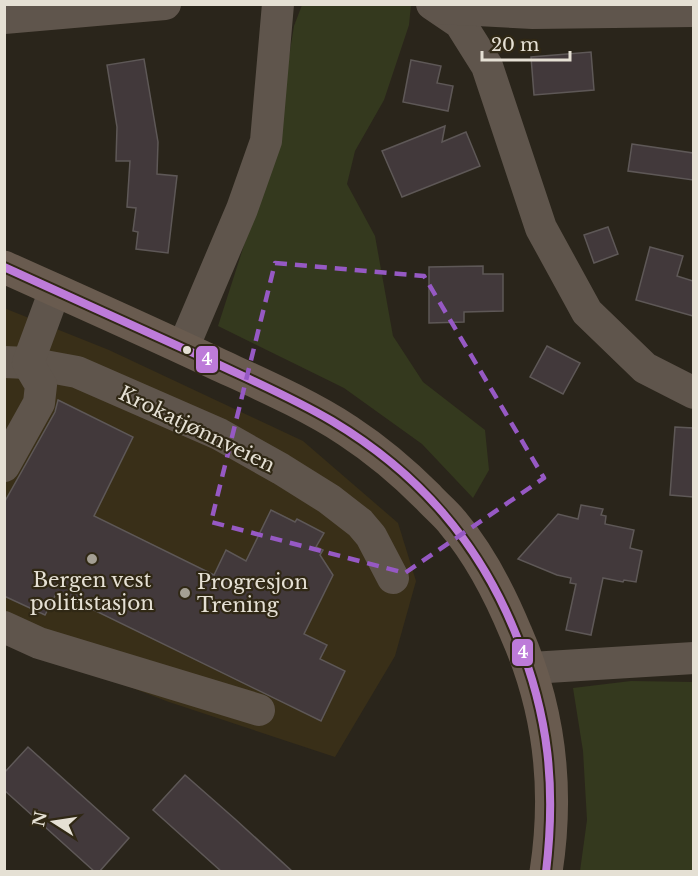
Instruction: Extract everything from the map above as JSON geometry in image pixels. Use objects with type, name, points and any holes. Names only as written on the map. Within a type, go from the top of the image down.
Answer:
[{"type":"main road","points":[[4,267],[183,348],[284,396],[347,430],[405,474],[453,522],[478,556],[509,616],[531,668],[541,705],[549,748],[553,796],[546,872]]},
{"type":"street","points":[[4,18],[117,10],[165,4]]},
{"type":"street","points":[[183,348],[242,209],[266,141],[278,4]]},
{"type":"street","points":[[436,6],[533,12],[693,11]]},
{"type":"street","points":[[436,6],[460,23],[487,66],[541,228],[587,312],[645,368],[693,393]]},
{"type":"street","points":[[4,466],[39,403],[41,385],[16,362],[55,290]]},
{"type":"street","name":"Krokatjønnveien","points":[[16,362],[77,372],[219,435],[281,469],[329,499],[360,523],[371,536],[393,578]]},
{"type":"street","points":[[4,627],[39,643],[259,710]]},
{"type":"street","points":[[531,668],[693,658]]},
{"type":"highlighted area","points":[[275,263],[424,276],[544,478],[405,573],[211,522]]},
{"type":"shaded area","points":[[4,308],[109,350],[303,441],[398,523],[416,581],[395,656],[335,757],[169,702],[5,639]]},
{"type":"green space","points":[[302,5],[411,5],[409,25],[384,100],[355,151],[347,184],[375,236],[393,336],[423,382],[485,430],[489,470],[473,498],[422,444],[344,388],[218,326],[273,155],[294,26]]},
{"type":"green space","points":[[631,681],[693,682],[693,871],[580,871],[587,820],[583,751],[573,688]]},
{"type":"building","points":[[591,52],[594,90],[534,95],[531,57]]},
{"type":"building","points":[[144,59],[158,142],[157,174],[177,176],[168,253],[136,249],[138,232],[133,231],[136,208],[127,207],[130,161],[116,161],[117,127],[107,65]]},
{"type":"building","points":[[411,60],[441,66],[437,83],[453,86],[448,111],[403,102]]},
{"type":"building","points":[[445,126],[442,142],[466,132],[480,166],[402,197],[382,151]]},
{"type":"building","points":[[632,144],[693,153],[693,180],[628,171]]},
{"type":"building","points":[[608,227],[618,254],[594,263],[584,235]]},
{"type":"building","points":[[650,247],[683,256],[677,276],[693,281],[693,316],[636,300]]},
{"type":"building","points":[[483,266],[483,274],[503,274],[503,311],[464,312],[464,322],[429,323],[429,267]]},
{"type":"building","points":[[547,346],[580,363],[563,394],[530,377]]},
{"type":"building","name":"Bergen vest politistasjon","points":[[58,400],[133,437],[94,516],[214,575],[226,550],[246,561],[271,510],[295,522],[297,519],[324,533],[316,547],[323,550],[320,555],[333,575],[304,634],[327,645],[320,659],[345,671],[321,721],[57,592],[45,615],[4,596],[4,503],[55,412]]},
{"type":"building","points":[[675,427],[693,428],[693,497],[670,495]]},
{"type":"building","points":[[581,505],[603,509],[601,515],[606,516],[605,524],[634,530],[630,548],[642,551],[636,582],[603,578],[591,635],[566,630],[576,584],[570,583],[571,578],[557,575],[518,559],[558,514],[578,519]]},
{"type":"building","points":[[28,747],[129,838],[99,872],[95,872],[4,790],[4,773]]},
{"type":"building","points":[[185,775],[293,872],[222,872],[153,810]]},
{"type":"transit line","name":"4","points":[[4,267],[272,389],[332,421],[392,463],[443,513],[485,571],[502,603],[528,666],[543,724],[550,781],[546,872]]},
{"type":"place","name":"Bergen vest politistasjon","points":[[92,559]]},
{"type":"place","name":"Progresjon Trening","points":[[185,593]]}]
